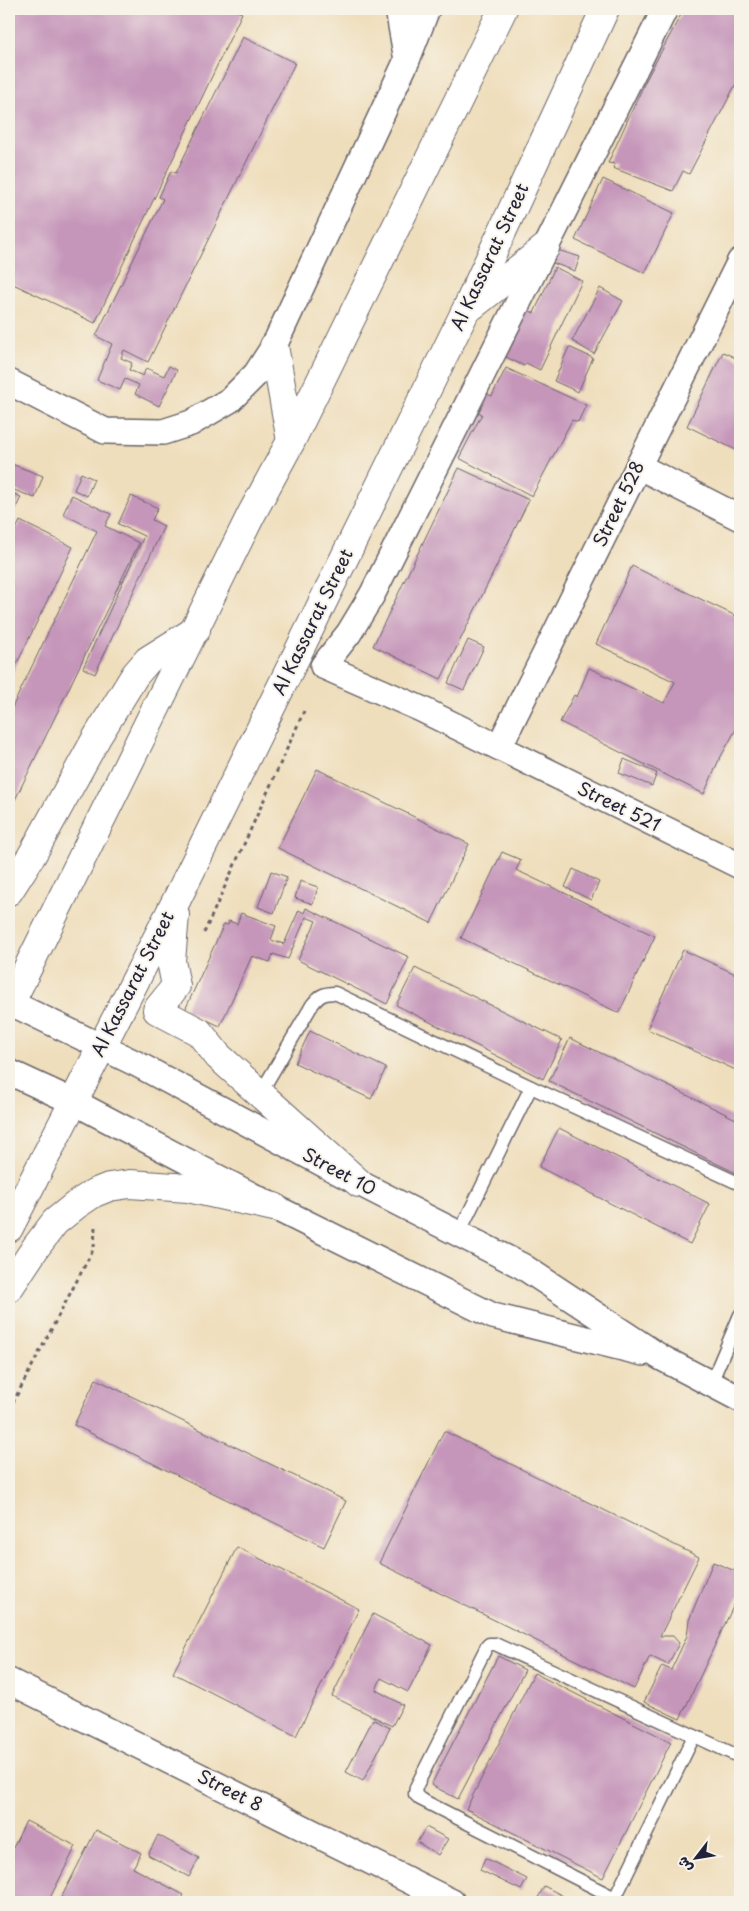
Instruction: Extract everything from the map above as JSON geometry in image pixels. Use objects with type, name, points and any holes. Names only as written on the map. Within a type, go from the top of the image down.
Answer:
[{"type":"street","points":[[398,9],[406,60]]},
{"type":"street","points":[[9,382],[105,431],[163,432],[191,422],[230,400],[256,374],[274,346],[406,60],[427,9]]},
{"type":"street","points":[[9,1004],[503,9]]},
{"type":"street","name":"Al Kassarat Street","points":[[9,1228],[177,899],[466,310],[605,9]]},
{"type":"street","name":"Al Kassarat Street","points":[[498,747],[421,709],[323,666],[349,632],[372,595],[665,9]]},
{"type":"street","points":[[466,310],[544,248]]},
{"type":"street","name":"Street 528","points":[[498,747],[740,261]]},
{"type":"street","points":[[274,346],[290,441]]},
{"type":"street","points":[[638,466],[740,518]]},
{"type":"street","points":[[9,891],[32,855],[97,737],[135,675],[148,660],[196,630]]},
{"type":"street","name":"Street 521","points":[[498,747],[740,866]]},
{"type":"street","points":[[177,899],[171,961],[176,986],[157,1010],[199,1032],[218,1056],[358,1182]]},
{"type":"street","name":"Street 10","points":[[9,1004],[102,1047],[522,1266],[660,1357],[740,1398]]},
{"type":"street","name":"Street 10","points":[[9,1072],[74,1102],[274,1208],[493,1316],[660,1357]]},
{"type":"street","points":[[9,1288],[55,1222],[76,1205],[109,1186],[130,1184],[188,1188],[274,1208]]},
{"type":"street","name":"Street 8","points":[[9,1680],[452,1902]]},
{"type":"lane","points":[[260,1094],[312,1005],[319,996],[326,993],[334,993],[740,1184]]},
{"type":"lane","points":[[460,1233],[531,1087]]},
{"type":"lane","points":[[711,1383],[740,1315]]},
{"type":"lane","points":[[694,1736],[614,1900],[420,1799],[415,1794],[416,1787],[489,1644],[494,1644],[740,1757]]},
{"type":"path","points":[[201,938],[305,708]]},
{"type":"path","points":[[9,1410],[94,1248],[97,1192]]},
{"type":"building","points":[[9,9],[232,9],[242,13],[95,323],[9,282]]},
{"type":"building","points":[[684,9],[740,9],[740,76],[689,174],[683,171],[673,191],[613,168],[615,164],[608,163],[646,80]]},
{"type":"building","points":[[243,37],[295,63],[148,362],[124,350],[121,358],[132,363],[129,370],[143,376],[146,368],[164,376],[169,366],[177,370],[159,406],[135,394],[139,385],[125,379],[120,390],[97,380],[112,344],[96,336],[163,199],[159,197],[171,171],[176,173]]},
{"type":"building","points":[[603,179],[674,213],[645,273],[575,240]]},
{"type":"building","points":[[551,248],[580,257],[575,271],[547,261]]},
{"type":"building","points":[[555,267],[582,281],[540,370],[526,363],[524,366],[502,355],[524,308],[534,313]]},
{"type":"building","points":[[600,288],[623,301],[594,354],[572,341]]},
{"type":"building","points":[[569,347],[593,358],[578,392],[554,381]]},
{"type":"building","points":[[723,352],[740,360],[740,452],[687,426]]},
{"type":"building","points":[[506,368],[586,405],[578,422],[572,420],[532,496],[459,458],[482,414],[472,409],[480,391],[492,396]]},
{"type":"building","points":[[9,463],[43,476],[35,498],[9,488]]},
{"type":"building","points":[[459,468],[529,500],[441,679],[373,646]]},
{"type":"building","points":[[81,473],[94,479],[87,496],[74,490]]},
{"type":"building","points":[[9,492],[21,497],[9,523]]},
{"type":"building","points":[[72,495],[111,514],[105,526],[139,543],[13,804],[9,802],[9,714],[97,531],[63,514]]},
{"type":"building","points":[[131,496],[158,508],[152,520],[164,526],[95,674],[83,668],[144,536],[118,524]]},
{"type":"building","points":[[20,521],[73,547],[9,680],[9,543]]},
{"type":"building","points":[[632,566],[740,618],[740,722],[718,762],[704,794],[560,722],[574,695],[577,697],[589,668],[664,703],[675,682],[596,644]]},
{"type":"building","points":[[468,640],[484,647],[464,690],[448,683]]},
{"type":"building","points":[[624,759],[657,773],[652,786],[619,773]]},
{"type":"building","points":[[317,769],[469,844],[431,923],[278,848]]},
{"type":"building","points":[[502,852],[521,860],[516,870],[655,936],[619,1013],[461,938]]},
{"type":"building","points":[[573,869],[599,882],[591,900],[565,887]]},
{"type":"building","points":[[271,871],[287,877],[274,913],[258,907]]},
{"type":"building","points":[[300,881],[318,887],[313,904],[295,898]]},
{"type":"building","points":[[306,908],[409,957],[387,1004],[298,960],[316,921],[306,917],[288,959],[273,954],[270,962],[252,956],[220,1026],[185,1010],[224,924],[228,925],[229,921],[237,924],[241,913],[276,926],[271,940],[284,944],[299,910],[304,913]]},
{"type":"building","points":[[683,950],[740,976],[740,1072],[647,1029]]},
{"type":"building","points":[[415,968],[562,1040],[543,1079],[396,1005]]},
{"type":"building","points":[[310,1031],[386,1068],[371,1099],[295,1063]]},
{"type":"building","points":[[570,1038],[740,1121],[740,1175],[549,1081]]},
{"type":"building","points":[[559,1128],[710,1204],[690,1244],[539,1167]]},
{"type":"building","points":[[96,1379],[346,1501],[324,1547],[74,1425]]},
{"type":"building","points":[[444,1431],[699,1557],[660,1636],[673,1636],[679,1643],[668,1665],[650,1656],[634,1689],[379,1563]]},
{"type":"building","points":[[237,1547],[359,1609],[296,1736],[173,1673]]},
{"type":"building","points":[[713,1562],[740,1573],[740,1592],[680,1719],[644,1702],[662,1666],[671,1670],[687,1636],[689,1620]]},
{"type":"building","points":[[373,1614],[432,1645],[408,1692],[381,1678],[376,1690],[403,1705],[392,1726],[332,1696]]},
{"type":"building","points":[[498,1656],[525,1670],[458,1799],[431,1785]]},
{"type":"building","points":[[534,1673],[671,1742],[603,1878],[466,1809]]},
{"type":"building","points":[[373,1719],[390,1728],[363,1781],[346,1772]]},
{"type":"building","points":[[26,1821],[76,1846],[48,1902],[9,1902],[9,1856]]},
{"type":"building","points":[[426,1827],[448,1839],[438,1855],[417,1842]]},
{"type":"building","points":[[96,1830],[141,1853],[133,1868],[184,1895],[180,1902],[59,1902]]},
{"type":"building","points":[[158,1835],[199,1858],[189,1877],[148,1855]]},
{"type":"building","points":[[485,1858],[527,1879],[521,1890],[480,1870]]},
{"type":"building","points":[[544,1886],[563,1896],[560,1902],[536,1902]]}]
